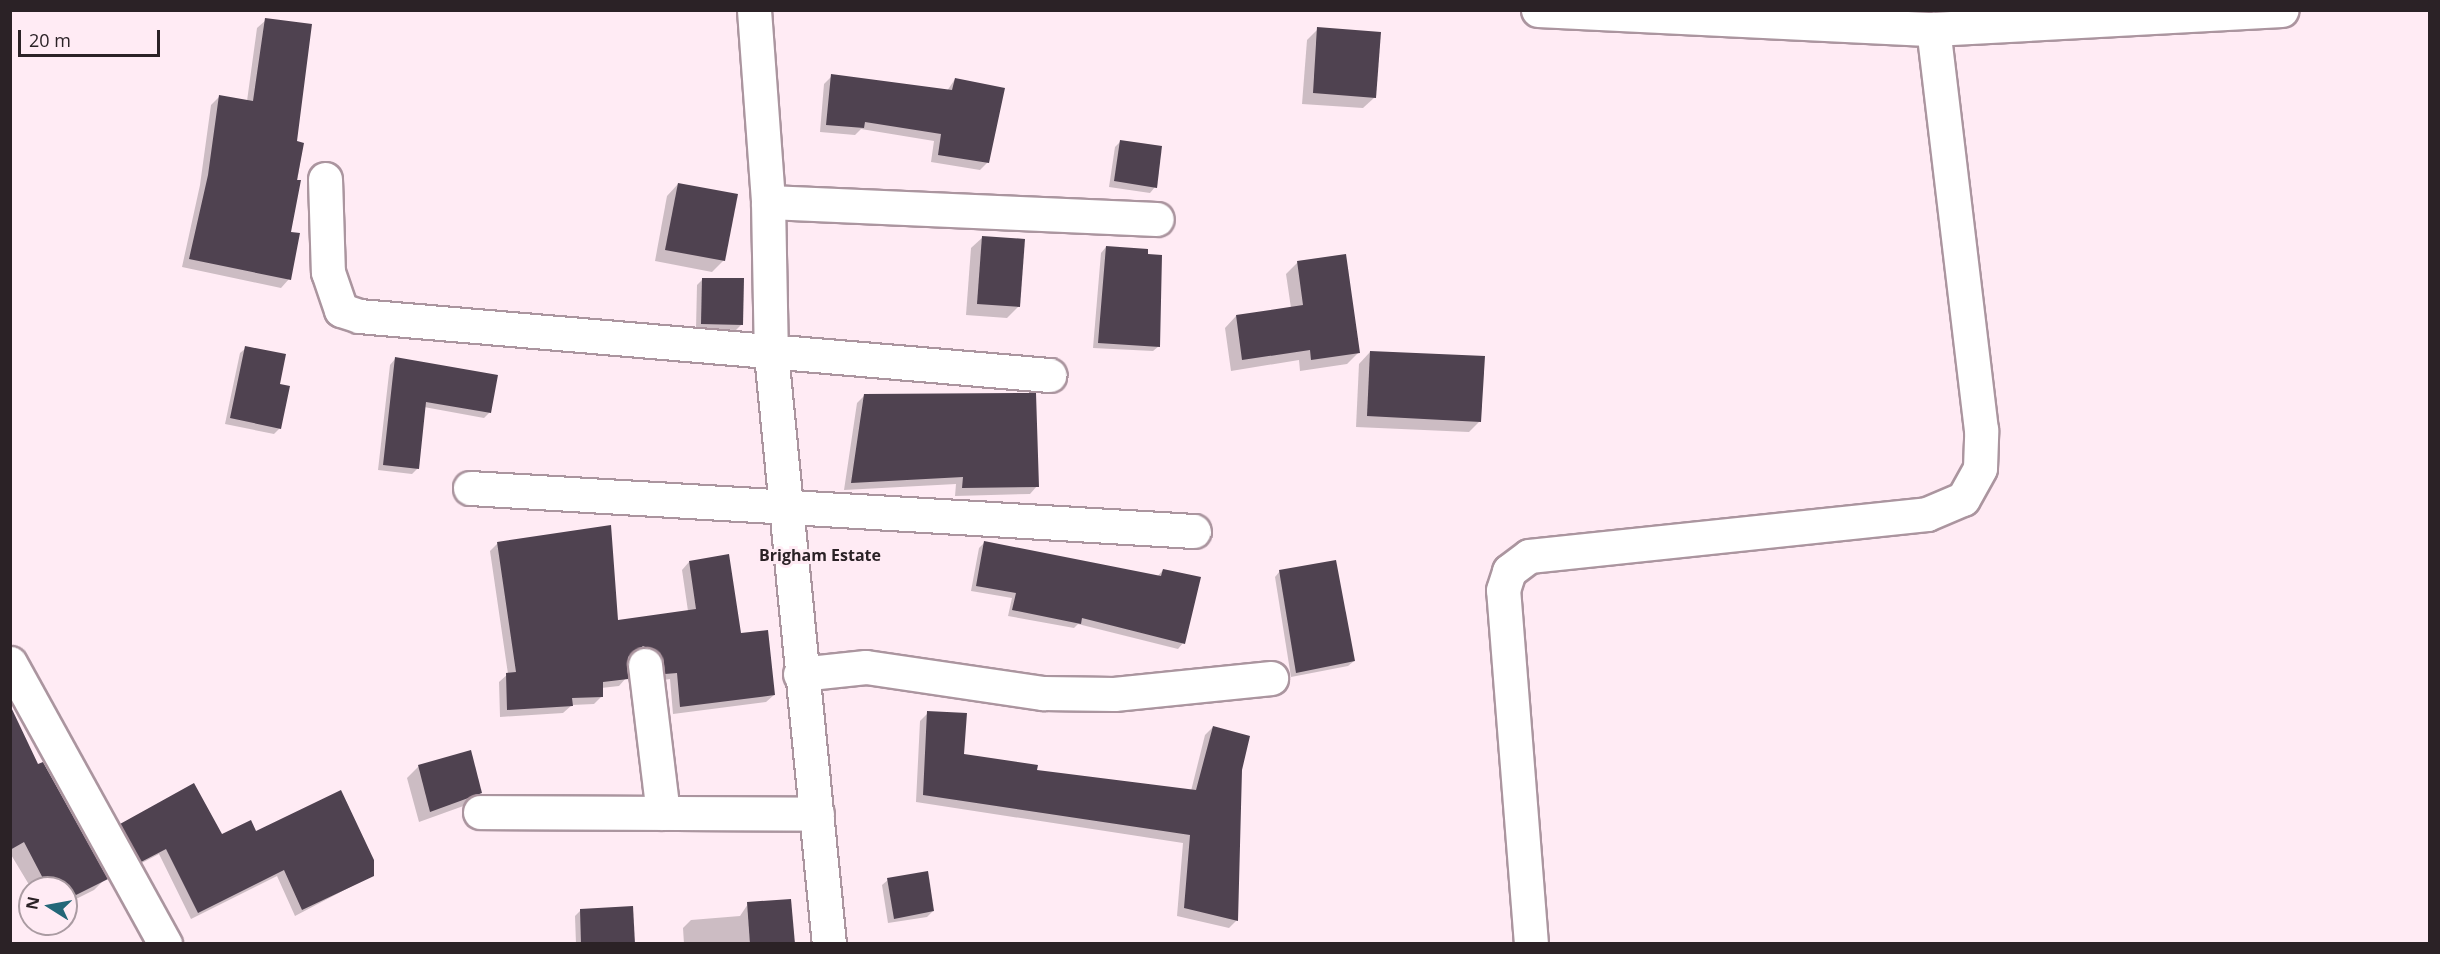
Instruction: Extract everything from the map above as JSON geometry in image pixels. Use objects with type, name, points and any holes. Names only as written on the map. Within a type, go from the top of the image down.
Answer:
[{"type":"main road","points":[[754,10],[768,202],[771,354],[787,508],[800,674],[817,814],[829,944]]},
{"type":"main road","points":[[1538,10],[1933,29],[2281,10]]},
{"type":"main road","points":[[1531,944],[1503,590],[1509,571],[1529,556],[1927,514],[1963,499],[1980,468],[1981,430],[1933,29]]},
{"type":"main road","points":[[326,180],[328,272],[341,310],[359,316],[771,354],[1049,375]]},
{"type":"main road","points":[[768,202],[1157,219]]},
{"type":"main road","points":[[470,488],[1194,531]]},
{"type":"main road","points":[[645,665],[663,813]]},
{"type":"main road","points":[[800,674],[866,667],[1043,693],[1114,694],[1270,678]]},
{"type":"main road","points":[[12,669],[165,944]]},
{"type":"main road","points":[[480,812],[817,814]]},
{"type":"building","points":[[265,18],[312,24],[297,141],[304,143],[297,180],[301,180],[291,232],[300,233],[291,280],[189,259],[208,175],[219,95],[253,101]]},
{"type":"building","points":[[1317,27],[1381,32],[1376,98],[1313,93]]},
{"type":"building","points":[[831,74],[952,90],[955,78],[1005,88],[989,163],[938,155],[941,134],[865,122],[864,128],[826,125]]},
{"type":"building","points":[[1120,140],[1162,146],[1157,188],[1114,181]]},
{"type":"building","points":[[678,183],[738,194],[725,261],[665,250]]},
{"type":"building","points":[[982,236],[1025,239],[1020,307],[977,304]]},
{"type":"building","points":[[1106,246],[1148,249],[1148,254],[1162,255],[1160,347],[1098,343]]},
{"type":"building","points":[[1346,254],[1360,353],[1311,360],[1310,350],[1242,360],[1236,315],[1303,305],[1297,261]]},
{"type":"building","points":[[702,278],[744,278],[743,325],[701,324]]},
{"type":"building","points":[[245,346],[286,354],[280,384],[290,386],[281,429],[230,418]]},
{"type":"building","points":[[1370,351],[1485,356],[1481,422],[1367,416]]},
{"type":"building","points":[[395,357],[498,375],[491,413],[426,402],[419,469],[383,465]]},
{"type":"building","points":[[1036,393],[1039,487],[962,488],[963,477],[851,483],[864,394]]},
{"type":"building","points":[[611,525],[618,620],[696,609],[689,561],[729,554],[741,633],[768,630],[775,695],[680,707],[677,673],[665,674],[660,653],[643,646],[628,657],[628,679],[603,682],[603,697],[572,698],[573,706],[507,710],[506,673],[516,672],[497,542]]},
{"type":"building","points":[[984,541],[1161,576],[1163,569],[1201,577],[1185,644],[1082,618],[1081,624],[1012,610],[1016,593],[976,586]]},
{"type":"building","points":[[1336,560],[1355,661],[1296,673],[1279,570]]},
{"type":"building","points":[[10,705],[38,764],[43,762],[108,879],[78,894],[78,876],[42,876],[24,842],[10,850]]},
{"type":"building","points":[[927,711],[967,713],[964,754],[1038,765],[1037,770],[1196,790],[1213,726],[1250,736],[1242,770],[1238,921],[1184,908],[1190,835],[923,795]]},
{"type":"building","points":[[471,750],[482,793],[430,812],[418,765]]},
{"type":"building","points":[[194,783],[222,834],[251,820],[256,831],[341,790],[374,860],[374,876],[302,910],[284,870],[198,913],[166,849],[141,862],[120,824]]},
{"type":"building","points":[[928,871],[934,911],[894,919],[887,878]]},
{"type":"building","points":[[791,899],[795,944],[750,944],[747,902]]},
{"type":"building","points":[[633,906],[635,944],[581,944],[580,909]]},
{"type":"district","name":"Brigham Estate","points":[[820,555]]}]
